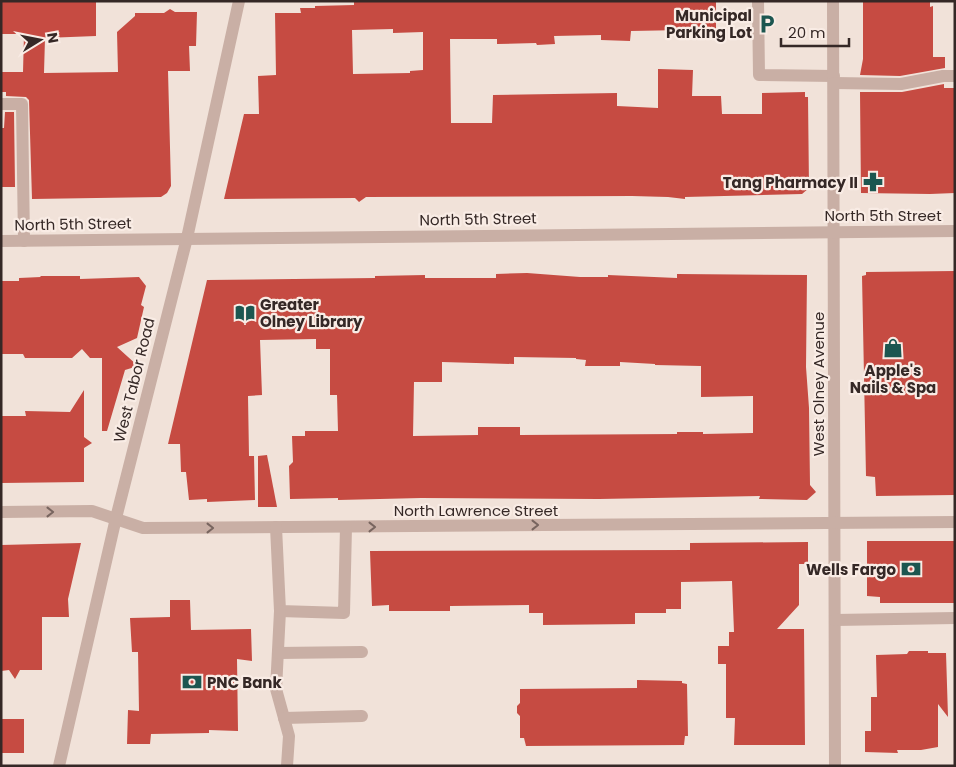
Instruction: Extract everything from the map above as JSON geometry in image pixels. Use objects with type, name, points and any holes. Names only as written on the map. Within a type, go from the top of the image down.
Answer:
[{"type":"street","name":"West Tabor Road","points":[[60,766],[116,518],[186,238],[239,1]]},
{"type":"street","points":[[758,1],[759,76],[901,84],[943,76],[955,76]]},
{"type":"street","name":"West Olney Avenue","points":[[833,1],[835,766]]},
{"type":"street","points":[[1,104],[22,104],[24,241]]},
{"type":"street","name":"North 5th Street","points":[[1,241],[955,231]]},
{"type":"street","name":"North Lawrence Street","points":[[1,512],[92,511],[143,528],[955,522]]},
{"type":"street","points":[[276,527],[280,611],[276,689],[289,736],[287,766]]},
{"type":"street","points":[[280,611],[344,613],[346,527]]},
{"type":"street","points":[[835,620],[955,618]]},
{"type":"street","points":[[278,653],[362,652]]},
{"type":"street","points":[[284,718],[362,716]]},
{"type":"building","points":[[1,1],[96,1],[96,36],[45,38],[44,73],[118,72],[117,32],[135,16],[135,13],[164,13],[170,9],[175,12],[197,12],[196,46],[189,46],[190,71],[168,71],[171,186],[167,193],[161,197],[32,199],[29,100],[26,97],[6,96],[6,92],[1,92],[1,72],[23,72],[24,34],[1,34]]},
{"type":"building","points":[[354,1],[716,1],[716,38],[683,38],[683,30],[631,31],[630,41],[601,40],[601,35],[554,36],[555,44],[537,45],[536,43],[497,44],[497,39],[450,39],[451,123],[492,123],[493,95],[617,93],[617,106],[658,108],[658,69],[693,70],[692,96],[721,96],[722,114],[762,114],[762,93],[805,92],[805,97],[808,97],[809,188],[802,194],[685,197],[685,199],[632,196],[366,197],[359,202],[355,198],[224,199],[244,114],[259,114],[258,76],[276,75],[275,13],[301,13],[300,8],[315,8],[315,6],[354,5]],"holes":[[[393,29],[393,33],[423,32],[423,70],[410,71],[410,73],[353,74],[352,30]]]},
{"type":"building","points":[[863,1],[930,1],[930,7],[933,6],[933,57],[945,57],[945,68],[900,76],[860,75],[863,59]]},
{"type":"building","points":[[944,84],[944,88],[955,88],[955,193],[861,193],[860,92],[902,92]]},
{"type":"building","points":[[5,112],[14,112],[15,187],[1,187],[1,128],[4,128]]},
{"type":"building","points":[[955,271],[955,495],[876,496],[875,477],[866,476],[862,276],[866,275],[866,272]]},
{"type":"building","points":[[527,273],[580,277],[608,277],[608,275],[677,278],[677,274],[807,275],[806,367],[809,408],[810,485],[816,492],[807,500],[759,499],[760,496],[599,499],[290,499],[289,466],[293,462],[292,436],[305,436],[305,431],[338,431],[337,395],[330,395],[330,349],[316,349],[316,339],[260,340],[262,395],[248,396],[249,456],[254,456],[255,500],[207,502],[207,499],[189,500],[186,472],[181,472],[180,444],[168,444],[207,280],[375,278],[375,276],[425,275],[425,278],[496,278],[496,274]],"holes":[[[514,357],[576,358],[586,360],[585,366],[620,366],[620,362],[701,366],[701,397],[753,396],[753,433],[703,434],[703,432],[677,432],[677,434],[520,435],[520,427],[478,427],[478,435],[413,436],[414,382],[442,382],[442,362],[514,364]]]},
{"type":"building","points":[[80,276],[80,279],[139,277],[146,286],[141,305],[144,307],[137,338],[117,347],[138,366],[125,370],[107,431],[102,431],[102,358],[90,358],[82,349],[72,358],[25,358],[23,354],[2,354],[1,281],[19,281],[19,278]]},
{"type":"building","points":[[84,390],[84,437],[92,443],[84,448],[84,482],[1,483],[1,416],[26,416],[25,411],[70,412]]},
{"type":"building","points":[[267,455],[277,507],[258,507],[258,456]]},
{"type":"building","name":"Wells Fargo","points":[[867,541],[955,541],[955,603],[880,603],[880,597],[867,596]]},
{"type":"building","points":[[808,542],[808,564],[799,564],[799,605],[777,629],[804,629],[805,745],[734,745],[735,718],[726,718],[726,664],[718,664],[718,646],[729,646],[729,632],[734,632],[732,581],[681,582],[681,609],[666,609],[666,613],[635,613],[635,624],[543,625],[543,613],[529,613],[529,605],[450,606],[450,611],[389,611],[389,605],[372,606],[370,551],[690,550],[690,543]]},
{"type":"building","points":[[81,543],[68,599],[69,617],[42,617],[42,670],[20,670],[15,679],[9,670],[1,671],[1,545]]},
{"type":"building","points":[[170,600],[190,600],[191,630],[251,629],[252,661],[237,659],[238,731],[209,730],[209,733],[151,734],[150,744],[127,744],[128,710],[139,711],[138,652],[132,652],[130,618],[170,617]]},
{"type":"building","points":[[909,651],[946,653],[948,717],[938,704],[938,747],[921,750],[897,750],[898,753],[865,752],[865,731],[871,731],[871,697],[877,697],[876,655],[907,654]]},
{"type":"building","points":[[637,680],[682,681],[682,683],[687,684],[688,736],[685,736],[684,745],[526,746],[524,738],[520,738],[520,716],[517,713],[517,706],[520,703],[520,689],[637,688]]},
{"type":"building","points":[[1,719],[24,719],[24,753],[1,753]]},
{"type":"place","name":"Municipal Parking Lot","points":[[767,24]]},
{"type":"place","name":"Tang Pharmacy II","points":[[873,182]]},
{"type":"place","name":"Greater Olney Library","points":[[245,313]]},
{"type":"place","name":"Apple's Nails & Spa","points":[[893,348]]},
{"type":"place","name":"Wells Fargo","points":[[911,569]]},
{"type":"place","name":"PNC Bank","points":[[192,682]]}]
